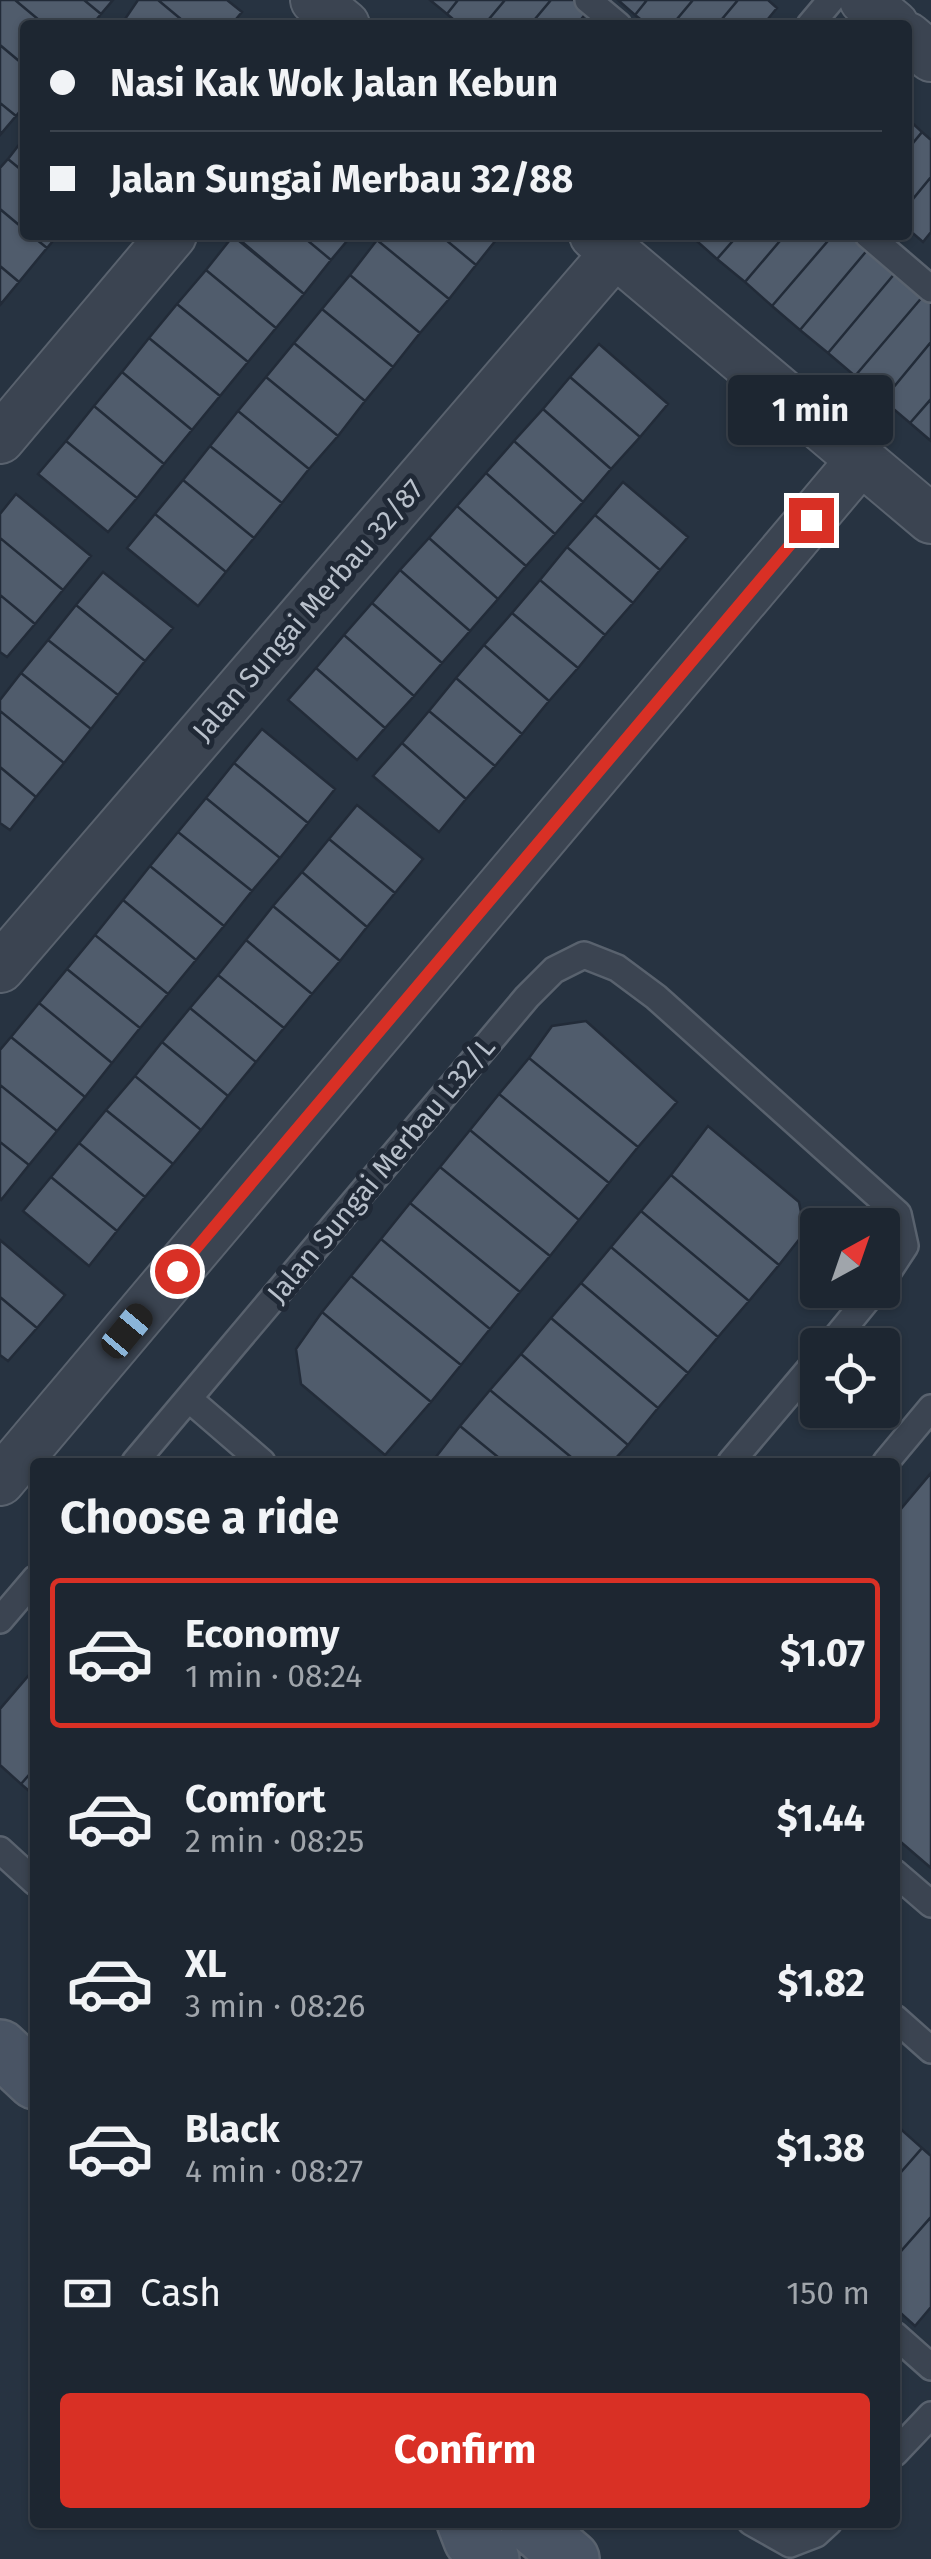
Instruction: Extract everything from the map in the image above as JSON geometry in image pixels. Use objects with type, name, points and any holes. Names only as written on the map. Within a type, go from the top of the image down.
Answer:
[{"type":"main road","points":[[0,2048],[30,2076]]},
{"type":"main road","points":[[467,2528],[472,2540],[491,2559]]},
{"type":"main road","points":[[535,2528],[572,2559]]},
{"type":"street","points":[[315,0],[339,20]]},
{"type":"street","points":[[912,37],[931,57]]},
{"type":"street","points":[[0,439],[168,240]]},
{"type":"street","points":[[613,241],[931,520]]},
{"type":"street","name":"Jalan Sungai Merbau 32/87","points":[[0,968],[613,241]]},
{"type":"street","points":[[0,1481],[861,460]]},
{"type":"lane","points":[[588,0],[612,20]]},
{"type":"lane","points":[[814,20],[832,0]]},
{"type":"lane","points":[[874,240],[931,288]]},
{"type":"lane","name":"Jalan Sungai Merbau L32/L","points":[[138,1458],[527,997],[554,970],[584,955],[617,968],[656,997],[892,1208]]},
{"type":"lane","name":"Jalan Sungai Merbau L32/L","points":[[900,1223],[905,1246],[900,1254]]},
{"type":"lane","points":[[844,1328],[860,1308]]},
{"type":"lane","points":[[734,1458],[800,1381]]},
{"type":"lane","points":[[189,1399],[257,1458]]},
{"type":"lane","points":[[889,1458],[931,1408]]},
{"type":"lane","points":[[0,1620],[30,1590]]},
{"type":"lane","points":[[0,1850],[30,1877]]},
{"type":"lane","points":[[900,1877],[931,1904]]},
{"type":"lane","points":[[900,2022],[931,2050]]},
{"type":"lane","points":[[900,2339],[931,2367]]},
{"type":"lane","points":[[900,2448],[931,2415]]},
{"type":"lane","points":[[762,2528],[790,2544],[822,2528]]},
{"type":"building","points":[[0,0],[15,0],[39,20],[20,20],[20,62],[0,45]]},
{"type":"building","points":[[15,0],[84,0],[101,14],[96,20],[39,20]]},
{"type":"building","points":[[84,0],[113,0],[101,14]]},
{"type":"building","points":[[138,0],[158,0],[182,20],[124,20]]},
{"type":"building","points":[[158,0],[227,0],[242,12],[235,20],[182,20]]},
{"type":"building","points":[[430,0],[458,0],[447,14]]},
{"type":"building","points":[[458,0],[505,0],[488,20],[454,20],[447,14]]},
{"type":"building","points":[[505,0],[551,0],[534,20],[488,20]]},
{"type":"building","points":[[551,0],[577,0],[589,10],[580,20],[534,20]]},
{"type":"building","points":[[618,0],[647,0],[635,15]]},
{"type":"building","points":[[647,0],[693,0],[676,20],[642,20],[635,15]]},
{"type":"building","points":[[693,0],[738,0],[721,20],[676,20]]},
{"type":"building","points":[[738,0],[768,0],[777,8],[767,20],[721,20]]},
{"type":"building","points":[[0,45],[20,62],[20,111],[16,116],[0,103]]},
{"type":"building","points":[[0,103],[16,116],[0,135]]},
{"type":"building","points":[[912,123],[922,132],[912,144]]},
{"type":"building","points":[[922,132],[931,140],[931,177],[912,200],[912,144]]},
{"type":"building","points":[[20,143],[20,169],[8,159]]},
{"type":"building","points":[[8,159],[20,169],[20,226],[0,209],[0,168]]},
{"type":"building","points":[[931,177],[931,232],[923,242],[912,232],[912,200]]},
{"type":"building","points":[[0,209],[20,226],[20,240],[37,240],[47,248],[19,282],[0,266]]},
{"type":"building","points":[[37,240],[54,240],[47,248]]},
{"type":"building","points":[[230,240],[238,240],[304,294],[276,328],[206,270]]},
{"type":"building","points":[[240,240],[307,240],[331,260],[304,294]]},
{"type":"building","points":[[307,240],[348,240],[331,260]]},
{"type":"building","points":[[377,240],[446,240],[476,265],[449,299]]},
{"type":"building","points":[[377,240],[449,299],[420,333],[350,275]]},
{"type":"building","points":[[446,240],[496,240],[476,265]]},
{"type":"building","points":[[696,240],[734,240],[717,259]]},
{"type":"building","points":[[734,240],[781,240],[745,282],[717,259]]},
{"type":"building","points":[[781,240],[829,240],[772,306],[745,282]]},
{"type":"building","points":[[829,240],[859,240],[869,248],[800,330],[772,306]]},
{"type":"building","points":[[869,248],[896,272],[828,353],[800,330]]},
{"type":"building","points":[[0,266],[19,282],[0,305]]},
{"type":"building","points":[[206,270],[276,328],[248,362],[177,304]]},
{"type":"building","points":[[896,272],[924,295],[855,376],[828,353]]},
{"type":"building","points":[[350,275],[420,333],[393,367],[322,309]]},
{"type":"building","points":[[924,295],[931,301],[931,342],[883,400],[855,376]]},
{"type":"building","points":[[177,304],[248,362],[220,396],[149,338]]},
{"type":"building","points":[[322,309],[393,367],[365,401],[294,343]]},
{"type":"building","points":[[149,338],[220,396],[192,430],[122,372]]},
{"type":"building","points":[[931,342],[931,399],[910,423],[883,400]]},
{"type":"building","points":[[294,343],[365,401],[338,436],[266,377]]},
{"type":"building","points":[[599,344],[668,404],[640,437],[570,377]]},
{"type":"building","points":[[122,372],[192,430],[164,464],[94,406]]},
{"type":"building","points":[[266,377],[338,436],[309,469],[238,411]]},
{"type":"building","points":[[570,377],[640,437],[611,469],[543,409]]},
{"type":"building","points":[[931,399],[931,441],[910,423]]},
{"type":"building","points":[[94,406],[164,464],[137,498],[66,441]]},
{"type":"building","points":[[543,409],[611,469],[583,502],[514,441]]},
{"type":"building","points":[[238,411],[309,469],[282,503],[210,446]]},
{"type":"building","points":[[66,441],[137,498],[108,532],[38,474]]},
{"type":"building","points":[[514,441],[583,502],[555,534],[486,473]]},
{"type":"building","points":[[210,446],[282,503],[254,538],[183,480]]},
{"type":"building","points":[[486,473],[555,534],[526,566],[457,506]]},
{"type":"building","points":[[183,480],[254,538],[226,572],[155,514]]},
{"type":"building","points":[[623,482],[688,537],[660,570],[595,515]]},
{"type":"building","points":[[16,494],[91,556],[63,590],[0,538],[0,514]]},
{"type":"building","points":[[457,506],[526,566],[498,599],[429,538]]},
{"type":"building","points":[[155,514],[226,572],[198,606],[127,548]]},
{"type":"building","points":[[595,515],[660,570],[633,603],[567,547]]},
{"type":"building","points":[[0,538],[63,590],[35,624],[0,595]]},
{"type":"building","points":[[429,538],[498,599],[470,631],[400,570]]},
{"type":"building","points":[[567,547],[633,603],[605,635],[540,580]]},
{"type":"building","points":[[400,570],[470,631],[442,663],[372,603]]},
{"type":"building","points":[[103,572],[173,628],[145,661],[76,605]]},
{"type":"building","points":[[540,580],[605,635],[578,668],[512,613]]},
{"type":"building","points":[[0,595],[35,624],[7,657],[0,652]]},
{"type":"building","points":[[372,603],[442,663],[414,696],[344,635]]},
{"type":"building","points":[[76,605],[145,661],[118,695],[48,640]]},
{"type":"building","points":[[512,613],[578,668],[549,701],[484,645]]},
{"type":"building","points":[[344,635],[414,696],[385,728],[316,668]]},
{"type":"building","points":[[48,640],[118,695],[91,729],[21,673]]},
{"type":"building","points":[[484,645],[549,701],[522,734],[456,678]]},
{"type":"building","points":[[316,668],[385,728],[357,760],[288,700]]},
{"type":"building","points":[[21,673],[91,729],[64,763],[0,711],[0,700]]},
{"type":"building","points":[[456,678],[522,734],[495,766],[429,711]]},
{"type":"building","points":[[0,711],[64,763],[36,797],[0,767]]},
{"type":"building","points":[[429,711],[495,766],[466,799],[402,743]]},
{"type":"building","points":[[262,729],[335,789],[308,823],[234,763]]},
{"type":"building","points":[[402,743],[466,799],[439,832],[373,776]]},
{"type":"building","points":[[234,763],[308,823],[280,858],[206,798]]},
{"type":"building","points":[[0,767],[36,797],[10,830],[0,823]]},
{"type":"building","points":[[206,798],[280,858],[252,891],[178,832]]},
{"type":"building","points":[[357,805],[423,859],[395,893],[329,839]]},
{"type":"building","points":[[178,832],[252,891],[224,926],[150,866]]},
{"type":"building","points":[[329,839],[395,893],[367,927],[302,872]]},
{"type":"building","points":[[150,866],[224,926],[196,960],[123,900]]},
{"type":"building","points":[[302,872],[367,927],[340,961],[273,906]]},
{"type":"building","points":[[123,900],[196,960],[168,994],[95,935]]},
{"type":"building","points":[[273,906],[340,961],[312,994],[246,940]]},
{"type":"building","points":[[95,935],[168,994],[140,1028],[67,969]]},
{"type":"building","points":[[246,940],[312,994],[284,1028],[218,975]]},
{"type":"building","points":[[67,969],[140,1028],[112,1063],[39,1003]]},
{"type":"building","points":[[218,975],[284,1028],[256,1062],[190,1008]]},
{"type":"building","points":[[39,1003],[112,1063],[85,1097],[11,1037]]},
{"type":"building","points":[[190,1008],[256,1062],[228,1096],[162,1042]]},
{"type":"building","points":[[586,1021],[677,1102],[638,1147],[529,1058],[552,1026]]},
{"type":"building","points":[[11,1037],[85,1097],[57,1131],[0,1085],[0,1050]]},
{"type":"building","points":[[162,1042],[228,1096],[201,1130],[135,1076]]},
{"type":"building","points":[[529,1058],[638,1147],[609,1183],[499,1094]]},
{"type":"building","points":[[135,1076],[201,1130],[173,1164],[106,1110]]},
{"type":"building","points":[[0,1085],[57,1131],[29,1165],[0,1142]]},
{"type":"building","points":[[499,1094],[609,1183],[579,1220],[470,1130]]},
{"type":"building","points":[[106,1110],[173,1164],[145,1197],[79,1143]]},
{"type":"building","points":[[708,1126],[799,1202],[800,1238],[779,1265],[671,1175]]},
{"type":"building","points":[[470,1130],[579,1220],[550,1256],[440,1167]]},
{"type":"building","points":[[0,1142],[29,1165],[1,1200],[0,1199]]},
{"type":"building","points":[[79,1143],[145,1197],[117,1231],[51,1177]]},
{"type":"building","points":[[440,1167],[550,1256],[520,1292],[410,1203]]},
{"type":"building","points":[[671,1175],[779,1265],[749,1301],[641,1211]]},
{"type":"building","points":[[51,1177],[117,1231],[89,1266],[23,1211]]},
{"type":"building","points":[[410,1203],[520,1292],[490,1329],[381,1239]]},
{"type":"building","points":[[641,1211],[749,1301],[718,1337],[611,1247]]},
{"type":"building","points":[[381,1239],[490,1329],[461,1365],[351,1276]]},
{"type":"building","points":[[0,1240],[65,1295],[37,1328],[0,1297]]},
{"type":"building","points":[[611,1247],[718,1337],[688,1373],[581,1283]]},
{"type":"building","points":[[351,1276],[461,1365],[431,1402],[322,1312]]},
{"type":"building","points":[[581,1283],[688,1373],[658,1408],[551,1318]]},
{"type":"building","points":[[0,1297],[37,1328],[8,1361],[0,1355]]},
{"type":"building","points":[[322,1312],[431,1402],[385,1455],[301,1384],[296,1349]]},
{"type":"building","points":[[551,1318],[658,1408],[628,1445],[521,1354]]},
{"type":"building","points":[[521,1354],[628,1445],[616,1458],[572,1458],[490,1390]]},
{"type":"building","points":[[490,1390],[572,1458],[499,1458],[460,1426]]},
{"type":"building","points":[[460,1426],[499,1458],[435,1458]]},
{"type":"building","points":[[931,1473],[931,1868],[900,1841],[900,1510]]},
{"type":"building","points":[[30,1674],[30,1774],[21,1784],[0,1765],[0,1709]]},
{"type":"building","points":[[30,1774],[30,1792],[21,1784]]},
{"type":"building","points":[[900,2128],[922,2148],[900,2173]]},
{"type":"building","points":[[922,2148],[931,2156],[931,2217],[900,2252],[900,2173]]},
{"type":"building","points":[[931,2217],[931,2307],[915,2326],[900,2312],[900,2252]]},
{"type":"route","points":[[177,1271],[811,520]]}]
